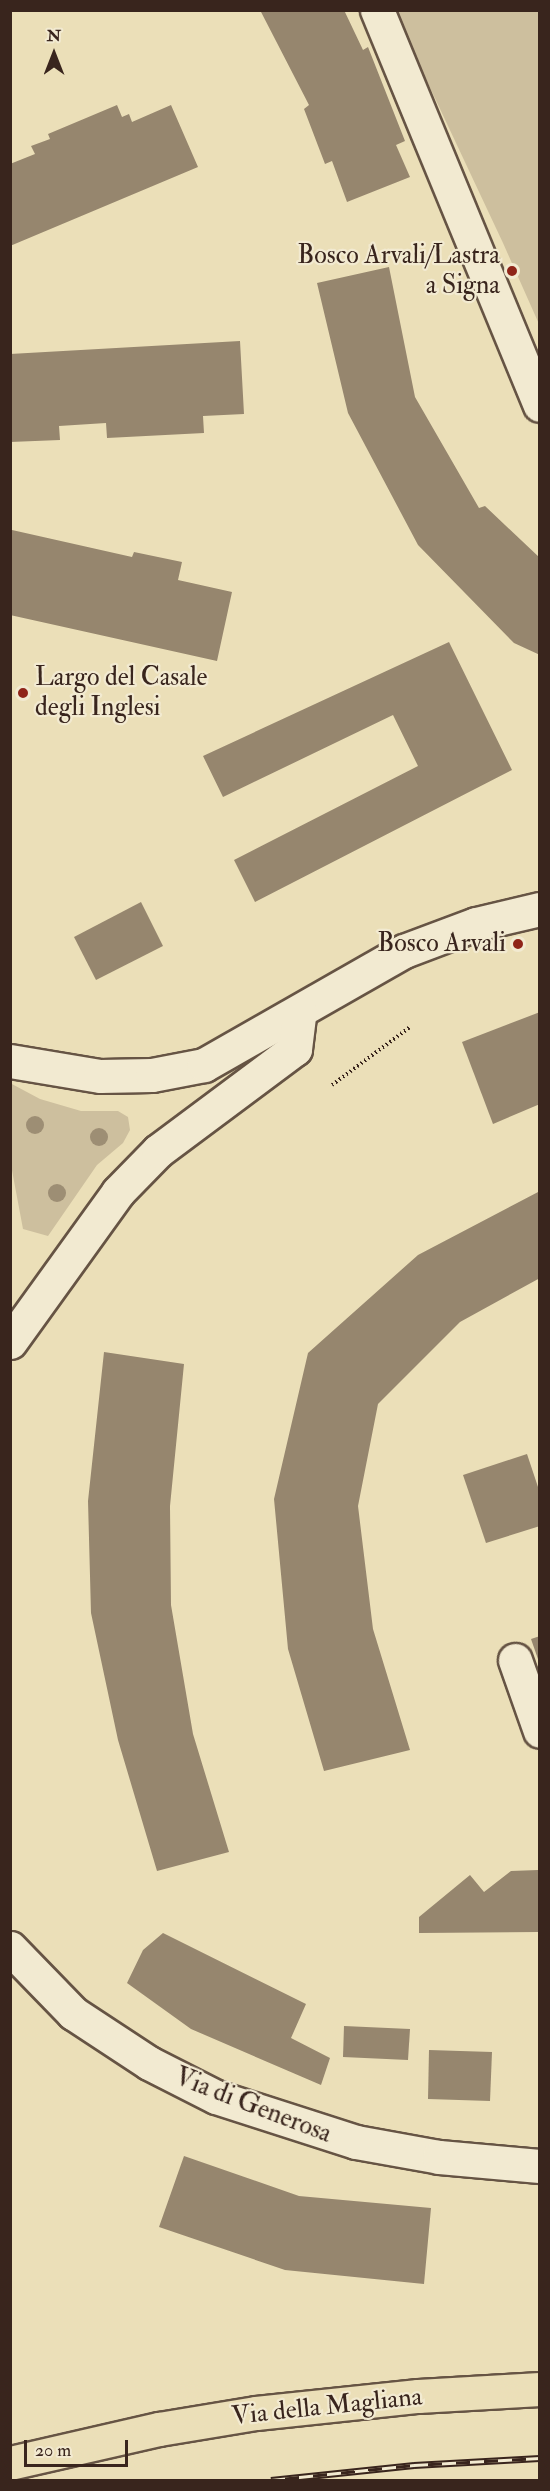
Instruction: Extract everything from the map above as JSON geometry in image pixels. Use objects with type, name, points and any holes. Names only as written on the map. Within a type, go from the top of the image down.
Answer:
[{"type":"main road","name":"Via della Magliana","points":[[10,2463],[159,2429],[256,2412],[418,2396],[540,2390]]},
{"type":"street","points":[[377,10],[540,405]]},
{"type":"street","points":[[10,1061],[100,1076],[174,1072],[220,1057],[425,942],[476,924],[540,909]]},
{"type":"street","points":[[10,1342],[118,1192],[194,1121],[244,1091],[295,1049],[300,1011]]},
{"type":"street","points":[[515,1660],[540,1731]]},
{"type":"street","name":"Via di Generosa","points":[[10,1948],[73,2013],[166,2073],[216,2097],[356,2142],[439,2157],[540,2166]]},
{"type":"path","points":[[332,1085],[410,1027]]},
{"type":"shaded area","points":[[394,11],[539,11],[539,324],[503,243]]},
{"type":"shaded area","points":[[10,1083],[40,1099],[81,1111],[118,1111],[128,1117],[130,1130],[123,1143],[97,1165],[48,1236],[23,1229],[11,1165]]},
{"type":"building","points":[[260,10],[344,10],[363,50],[368,47],[405,141],[396,145],[410,177],[347,202],[332,161],[325,164],[304,109],[309,105]]},
{"type":"building","points":[[117,105],[122,117],[129,114],[132,122],[171,105],[198,167],[10,246],[10,164],[35,154],[31,146],[50,139],[48,134]]},
{"type":"building","points":[[389,267],[415,397],[479,508],[485,506],[540,558],[540,655],[514,643],[418,545],[348,413],[317,283]]},
{"type":"building","points":[[240,341],[244,414],[203,416],[204,433],[107,438],[106,423],[59,426],[60,440],[10,442],[10,354]]},
{"type":"building","points":[[10,523],[12,530],[132,557],[134,552],[182,562],[178,580],[232,592],[217,661],[10,615]]},
{"type":"building","points":[[449,642],[512,770],[255,902],[234,860],[418,766],[393,715],[223,797],[203,756]]},
{"type":"building","points":[[141,902],[163,946],[96,980],[74,937]]},
{"type":"building","points":[[540,1012],[540,1104],[493,1124],[462,1042]]},
{"type":"building","points":[[540,1191],[540,1278],[460,1322],[378,1404],[358,1506],[373,1629],[410,1750],[324,1771],[288,1649],[274,1499],[308,1353],[418,1255]]},
{"type":"building","points":[[104,1352],[184,1364],[170,1506],[171,1605],[193,1734],[229,1852],[157,1871],[118,1740],[91,1613],[88,1501]]},
{"type":"building","points":[[527,1454],[540,1493],[540,1526],[486,1543],[463,1475]]},
{"type":"building","points":[[540,1636],[540,1662],[539,1662],[531,1639]]},
{"type":"building","points":[[538,1870],[538,1932],[419,1933],[419,1917],[470,1875],[484,1892],[511,1871]]},
{"type":"building","points":[[163,1933],[306,2004],[291,2038],[330,2058],[321,2085],[191,2029],[127,1983],[143,1950]]},
{"type":"building","points":[[344,2026],[410,2029],[408,2060],[343,2057]]},
{"type":"building","points":[[429,2050],[492,2052],[490,2101],[428,2099]]},
{"type":"building","points":[[184,2156],[299,2196],[431,2208],[424,2284],[285,2270],[159,2227]]},
{"type":"railway","points":[[271,2480],[414,2465],[540,2458]]},
{"type":"place","name":"Bosco Arvali/Lastra a Signa","points":[[512,271]]},
{"type":"place","name":"Largo del Casale degli Inglesi","points":[[23,693]]},
{"type":"place","name":"Bosco Arvali","points":[[518,944]]}]
